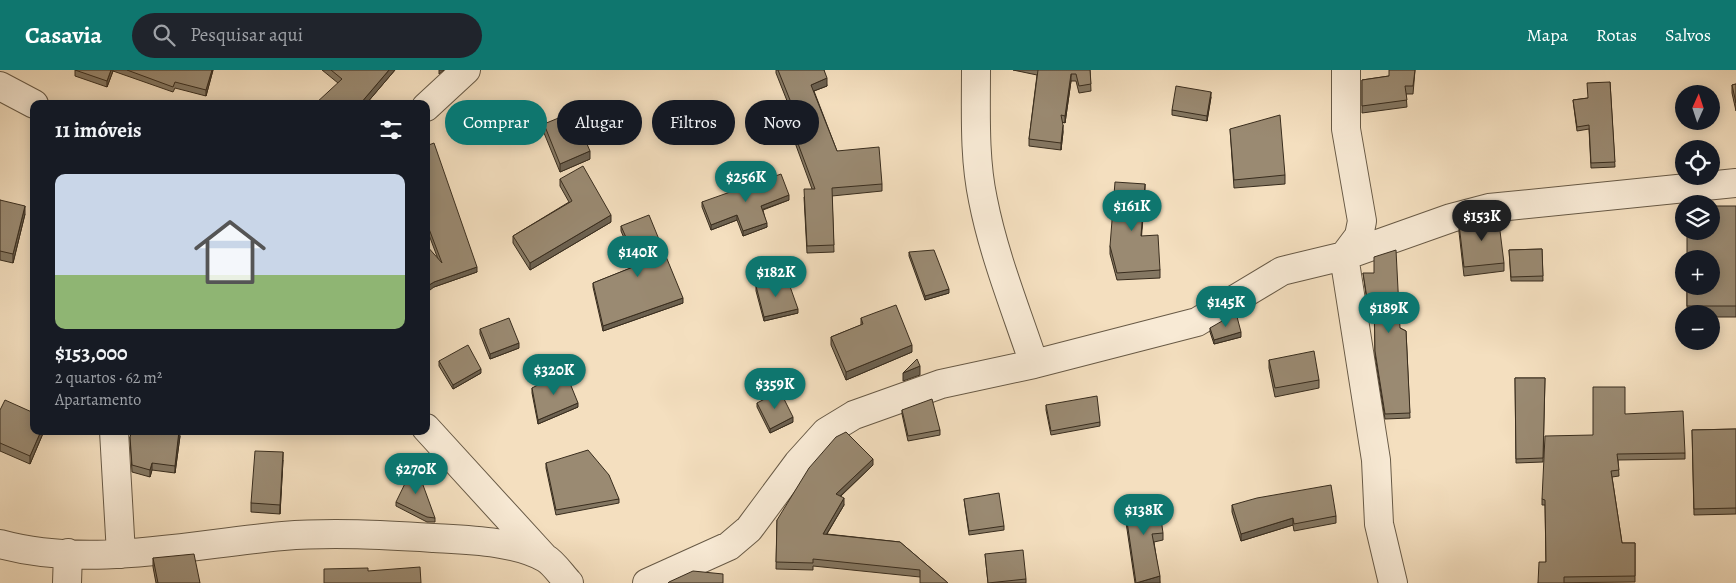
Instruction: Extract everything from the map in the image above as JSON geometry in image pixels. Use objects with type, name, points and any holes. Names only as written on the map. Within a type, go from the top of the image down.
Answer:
[{"type":"street","points":[[430,103],[466,70]]},
{"type":"street","points":[[976,70],[976,141],[982,198],[993,242],[1034,364]]},
{"type":"street","points":[[1346,70],[1346,129],[1362,221],[1359,236],[1344,256],[1376,460],[1379,524],[1393,583]]},
{"type":"street","points":[[0,86],[30,102]]},
{"type":"street","points":[[647,583],[729,546],[748,529],[798,463],[826,432],[854,415],[941,384],[1034,364],[1196,322],[1282,271],[1344,256],[1450,218],[1489,208],[1736,183]]},
{"type":"street","points":[[430,432],[568,583]]},
{"type":"street","points":[[114,435],[121,554]]},
{"type":"street","points":[[0,544],[68,553],[121,554],[284,536],[353,534],[472,540],[510,546],[546,559]]},
{"type":"street","points":[[67,583],[68,553]]},
{"type":"building","points":[[75,70],[111,70],[107,81]]},
{"type":"building","points":[[127,70],[212,70],[206,90],[175,82],[173,87]]},
{"type":"building","points":[[331,70],[389,70],[363,100],[319,100],[342,79]]},
{"type":"building","points":[[778,70],[824,70],[827,78],[811,85],[817,100],[790,100]]},
{"type":"building","points":[[1038,70],[1090,70],[1091,84],[1079,86],[1076,74],[1071,74],[1065,116],[1061,115],[1063,125],[1061,143],[1029,139]]},
{"type":"building","points":[[1389,70],[1415,70],[1413,86],[1405,86],[1407,100],[1362,106],[1362,80],[1389,76]]},
{"type":"building","points":[[1610,82],[1615,162],[1591,163],[1589,125],[1577,127],[1573,100],[1588,98],[1587,83]]},
{"type":"building","points":[[1736,84],[1736,103],[1732,85]]},
{"type":"building","points":[[1176,86],[1211,92],[1207,116],[1172,110]]},
{"type":"building","points":[[819,105],[837,151],[879,147],[882,184],[832,188],[834,245],[807,246],[804,189],[815,189],[798,145],[819,145]]},
{"type":"building","points":[[1280,115],[1285,175],[1234,180],[1230,129]]},
{"type":"building","points":[[557,119],[557,145],[587,145],[590,151],[560,164],[547,132],[547,123]]},
{"type":"building","points":[[434,143],[477,267],[430,284],[430,250],[442,263],[430,232],[430,144]]},
{"type":"building","points":[[583,166],[611,215],[530,263],[513,236],[572,201],[560,179]]},
{"type":"building","points":[[781,174],[789,195],[761,206],[767,223],[743,231],[737,215],[711,225],[702,202]]},
{"type":"building","points":[[1115,182],[1145,184],[1141,236],[1158,235],[1160,270],[1117,273],[1110,246]]},
{"type":"building","points":[[0,200],[25,206],[13,254],[0,251]]},
{"type":"building","points":[[1720,206],[1736,206],[1736,306],[1687,305],[1687,295],[1720,295],[1720,250],[1687,250],[1687,240],[1720,240]]},
{"type":"building","points":[[649,215],[683,298],[603,326],[593,283],[638,265],[621,226]]},
{"type":"building","points":[[1498,215],[1504,263],[1464,267],[1459,224]]},
{"type":"building","points":[[1542,249],[1543,276],[1511,277],[1509,250]]},
{"type":"building","points":[[934,250],[949,289],[925,296],[909,252]]},
{"type":"building","points":[[1396,250],[1400,328],[1406,331],[1410,413],[1385,414],[1375,351],[1374,297],[1367,298],[1363,273],[1374,273],[1374,257]]},
{"type":"building","points":[[787,278],[798,309],[764,317],[756,286]]},
{"type":"building","points":[[896,305],[912,345],[846,372],[831,337],[863,324],[861,318]]},
{"type":"building","points":[[1236,313],[1241,332],[1214,340],[1210,328]]},
{"type":"building","points":[[509,318],[519,343],[490,354],[480,329]]},
{"type":"building","points":[[468,345],[481,369],[453,385],[439,361]]},
{"type":"building","points":[[1314,351],[1319,380],[1275,388],[1269,360]]},
{"type":"building","points":[[917,359],[920,366],[903,373]]},
{"type":"building","points":[[565,371],[578,403],[538,420],[532,388]]},
{"type":"building","points":[[1515,378],[1545,378],[1543,458],[1516,459]]},
{"type":"building","points":[[1593,387],[1625,387],[1625,414],[1683,411],[1685,453],[1617,454],[1619,470],[1611,471],[1622,543],[1635,543],[1635,576],[1564,577],[1564,583],[1538,583],[1539,562],[1546,562],[1545,500],[1542,499],[1545,436],[1593,435]]},
{"type":"building","points":[[780,391],[793,417],[770,429],[757,403]]},
{"type":"building","points":[[1097,396],[1100,422],[1051,431],[1046,405]]},
{"type":"building","points":[[932,399],[940,430],[908,436],[902,410]]},
{"type":"building","points":[[5,400],[30,411],[30,435],[39,435],[30,456],[0,443],[0,410]]},
{"type":"building","points":[[1736,429],[1736,508],[1694,509],[1692,430]]},
{"type":"building","points":[[846,432],[873,459],[836,494],[844,498],[823,534],[900,542],[948,583],[920,583],[920,570],[813,559],[813,563],[776,562],[777,520],[809,468],[836,437]]},
{"type":"building","points":[[131,435],[179,435],[175,466],[152,463],[150,470],[132,465]]},
{"type":"building","points":[[588,450],[609,475],[619,499],[556,510],[546,463]]},
{"type":"building","points":[[255,451],[283,452],[280,505],[251,503]]},
{"type":"building","points":[[415,463],[435,518],[427,517],[396,502]]},
{"type":"building","points":[[1331,485],[1336,516],[1294,524],[1293,518],[1241,534],[1232,505],[1257,498]]},
{"type":"building","points":[[999,493],[1004,526],[969,531],[964,499]]},
{"type":"building","points":[[1158,497],[1163,533],[1152,534],[1160,576],[1136,583],[1124,501]]},
{"type":"building","points":[[1023,550],[1026,579],[988,583],[985,554]]},
{"type":"building","points":[[194,554],[200,583],[158,583],[153,558]]},
{"type":"building","points":[[420,567],[421,583],[324,583],[324,569],[368,568],[368,571]]},
{"type":"building","points":[[693,571],[723,574],[723,583],[668,583]]}]
